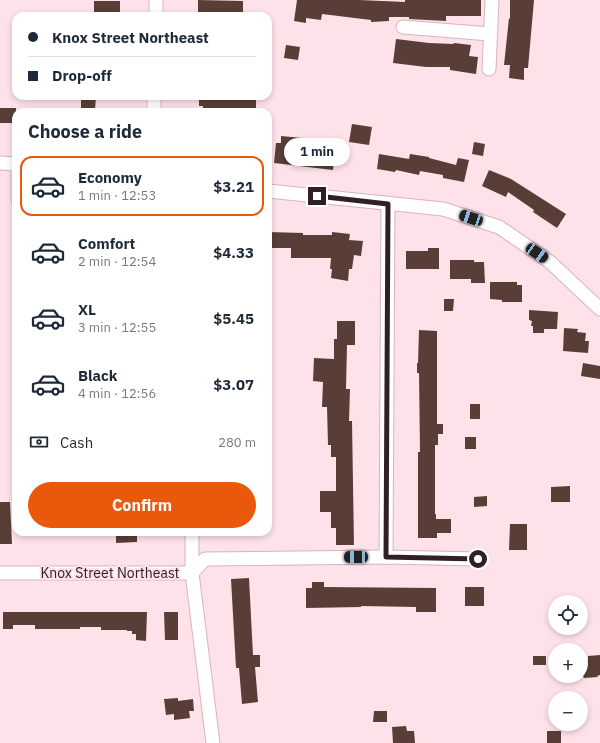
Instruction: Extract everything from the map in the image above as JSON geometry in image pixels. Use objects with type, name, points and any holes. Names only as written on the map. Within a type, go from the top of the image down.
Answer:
[{"type":"street","points":[[156,0],[156,12]]},
{"type":"street","points":[[489,69],[492,0]]},
{"type":"street","points":[[403,27],[490,34]]},
{"type":"street","points":[[0,163],[12,164]]},
{"type":"street","points":[[272,192],[443,210],[499,227],[550,262],[600,309]]},
{"type":"street","points":[[386,557],[388,204]]},
{"type":"street","points":[[192,536],[192,573],[213,743]]},
{"type":"street","name":"Knox Street Northeast","points":[[0,573],[192,573],[205,559],[386,557],[478,559]]},
{"type":"building","points":[[198,0],[243,1],[243,12],[198,12]]},
{"type":"building","points":[[297,0],[405,2],[405,0],[481,0],[481,16],[446,16],[446,21],[409,19],[409,17],[389,17],[389,21],[371,22],[371,20],[322,14],[321,20],[306,18],[306,23],[294,21]]},
{"type":"building","points":[[510,0],[534,0],[528,68],[524,68],[524,80],[509,78],[510,65],[504,65],[509,18],[510,19]]},
{"type":"building","points":[[94,1],[120,1],[120,12],[94,12]]},
{"type":"building","points":[[396,39],[429,43],[471,45],[469,56],[478,57],[476,74],[450,70],[450,67],[426,67],[393,63]]},
{"type":"building","points":[[286,45],[300,47],[298,60],[284,58]]},
{"type":"building","points":[[81,100],[96,100],[95,108],[81,108]]},
{"type":"building","points":[[199,100],[256,100],[256,108],[203,108],[203,106],[199,106]]},
{"type":"building","points":[[0,108],[12,108],[12,123],[0,123]]},
{"type":"building","points":[[352,124],[372,127],[369,145],[349,142]]},
{"type":"building","points":[[281,136],[302,138],[302,142],[323,145],[323,148],[335,149],[333,170],[274,163],[276,143],[281,143]]},
{"type":"building","points":[[474,142],[485,144],[483,156],[472,154]]},
{"type":"building","points":[[379,154],[409,159],[410,154],[429,157],[456,165],[458,158],[469,160],[464,182],[443,178],[443,175],[420,171],[419,175],[396,170],[395,172],[377,169]]},
{"type":"building","points":[[489,170],[511,179],[566,214],[557,228],[533,212],[534,210],[508,192],[506,197],[482,186]]},
{"type":"building","points":[[272,232],[303,233],[303,235],[332,235],[332,232],[350,234],[349,240],[363,241],[361,256],[354,255],[352,269],[349,269],[348,281],[331,278],[331,258],[291,258],[291,248],[272,248]]},
{"type":"building","points":[[428,248],[439,248],[439,269],[406,269],[406,251],[428,251]]},
{"type":"building","points":[[450,260],[474,260],[474,262],[484,262],[485,283],[471,283],[471,279],[450,279]]},
{"type":"building","points":[[490,282],[517,282],[517,285],[522,285],[522,302],[502,302],[502,300],[490,299]]},
{"type":"building","points":[[444,299],[454,299],[453,311],[444,311]]},
{"type":"building","points":[[529,310],[558,312],[557,329],[544,329],[544,333],[533,333],[533,326],[531,326],[532,321],[529,320]]},
{"type":"building","points":[[337,321],[355,321],[355,345],[347,345],[346,389],[350,389],[349,421],[352,421],[354,545],[336,545],[336,528],[331,528],[331,512],[320,512],[320,491],[336,491],[336,457],[331,457],[331,445],[328,445],[327,407],[322,407],[323,382],[313,381],[314,358],[334,359],[334,339],[337,339]]},
{"type":"building","points":[[564,328],[578,329],[577,332],[586,333],[585,341],[589,341],[588,353],[563,351]]},
{"type":"building","points":[[419,330],[437,331],[437,424],[443,424],[443,434],[438,434],[438,445],[435,445],[435,514],[436,519],[451,519],[451,533],[437,533],[437,538],[418,538],[418,452],[420,452],[419,373],[417,373],[417,363]]},
{"type":"building","points":[[583,363],[600,366],[600,379],[581,376]]},
{"type":"building","points":[[470,404],[480,404],[480,419],[470,419]]},
{"type":"building","points":[[465,437],[476,437],[476,449],[465,449]]},
{"type":"building","points":[[570,486],[570,502],[551,502],[551,487]]},
{"type":"building","points":[[487,496],[487,506],[474,507],[474,497]]},
{"type":"building","points":[[0,502],[10,502],[12,544],[0,544]]},
{"type":"building","points":[[510,524],[527,524],[527,550],[509,550]]},
{"type":"building","points":[[116,536],[137,536],[137,542],[116,543]]},
{"type":"building","points":[[249,578],[253,655],[260,655],[260,667],[255,667],[258,702],[242,704],[239,668],[236,668],[231,579]]},
{"type":"building","points":[[312,582],[324,582],[324,587],[436,588],[436,612],[416,612],[416,607],[361,606],[306,608],[306,588],[312,588]]},
{"type":"building","points":[[465,587],[484,587],[484,606],[465,606]]},
{"type":"building","points":[[3,612],[147,612],[146,641],[136,640],[136,634],[132,634],[132,631],[101,630],[101,627],[80,627],[80,629],[35,629],[35,625],[13,625],[13,629],[3,629]]},
{"type":"building","points":[[164,612],[178,612],[178,640],[165,640]]},
{"type":"building","points":[[600,655],[600,675],[597,676],[598,677],[588,678],[588,656]]},
{"type":"building","points":[[533,656],[546,656],[546,665],[533,665]]},
{"type":"building","points":[[178,698],[178,701],[193,699],[194,711],[189,711],[190,718],[174,720],[174,714],[166,715],[164,699]]},
{"type":"building","points":[[374,711],[387,711],[387,722],[373,722]]},
{"type":"building","points":[[406,726],[407,731],[414,731],[415,743],[393,743],[392,727]]},
{"type":"building","points":[[547,731],[561,731],[561,743],[547,743]]},
{"type":"route","points":[[317,196],[388,204],[386,557],[478,559]]}]
